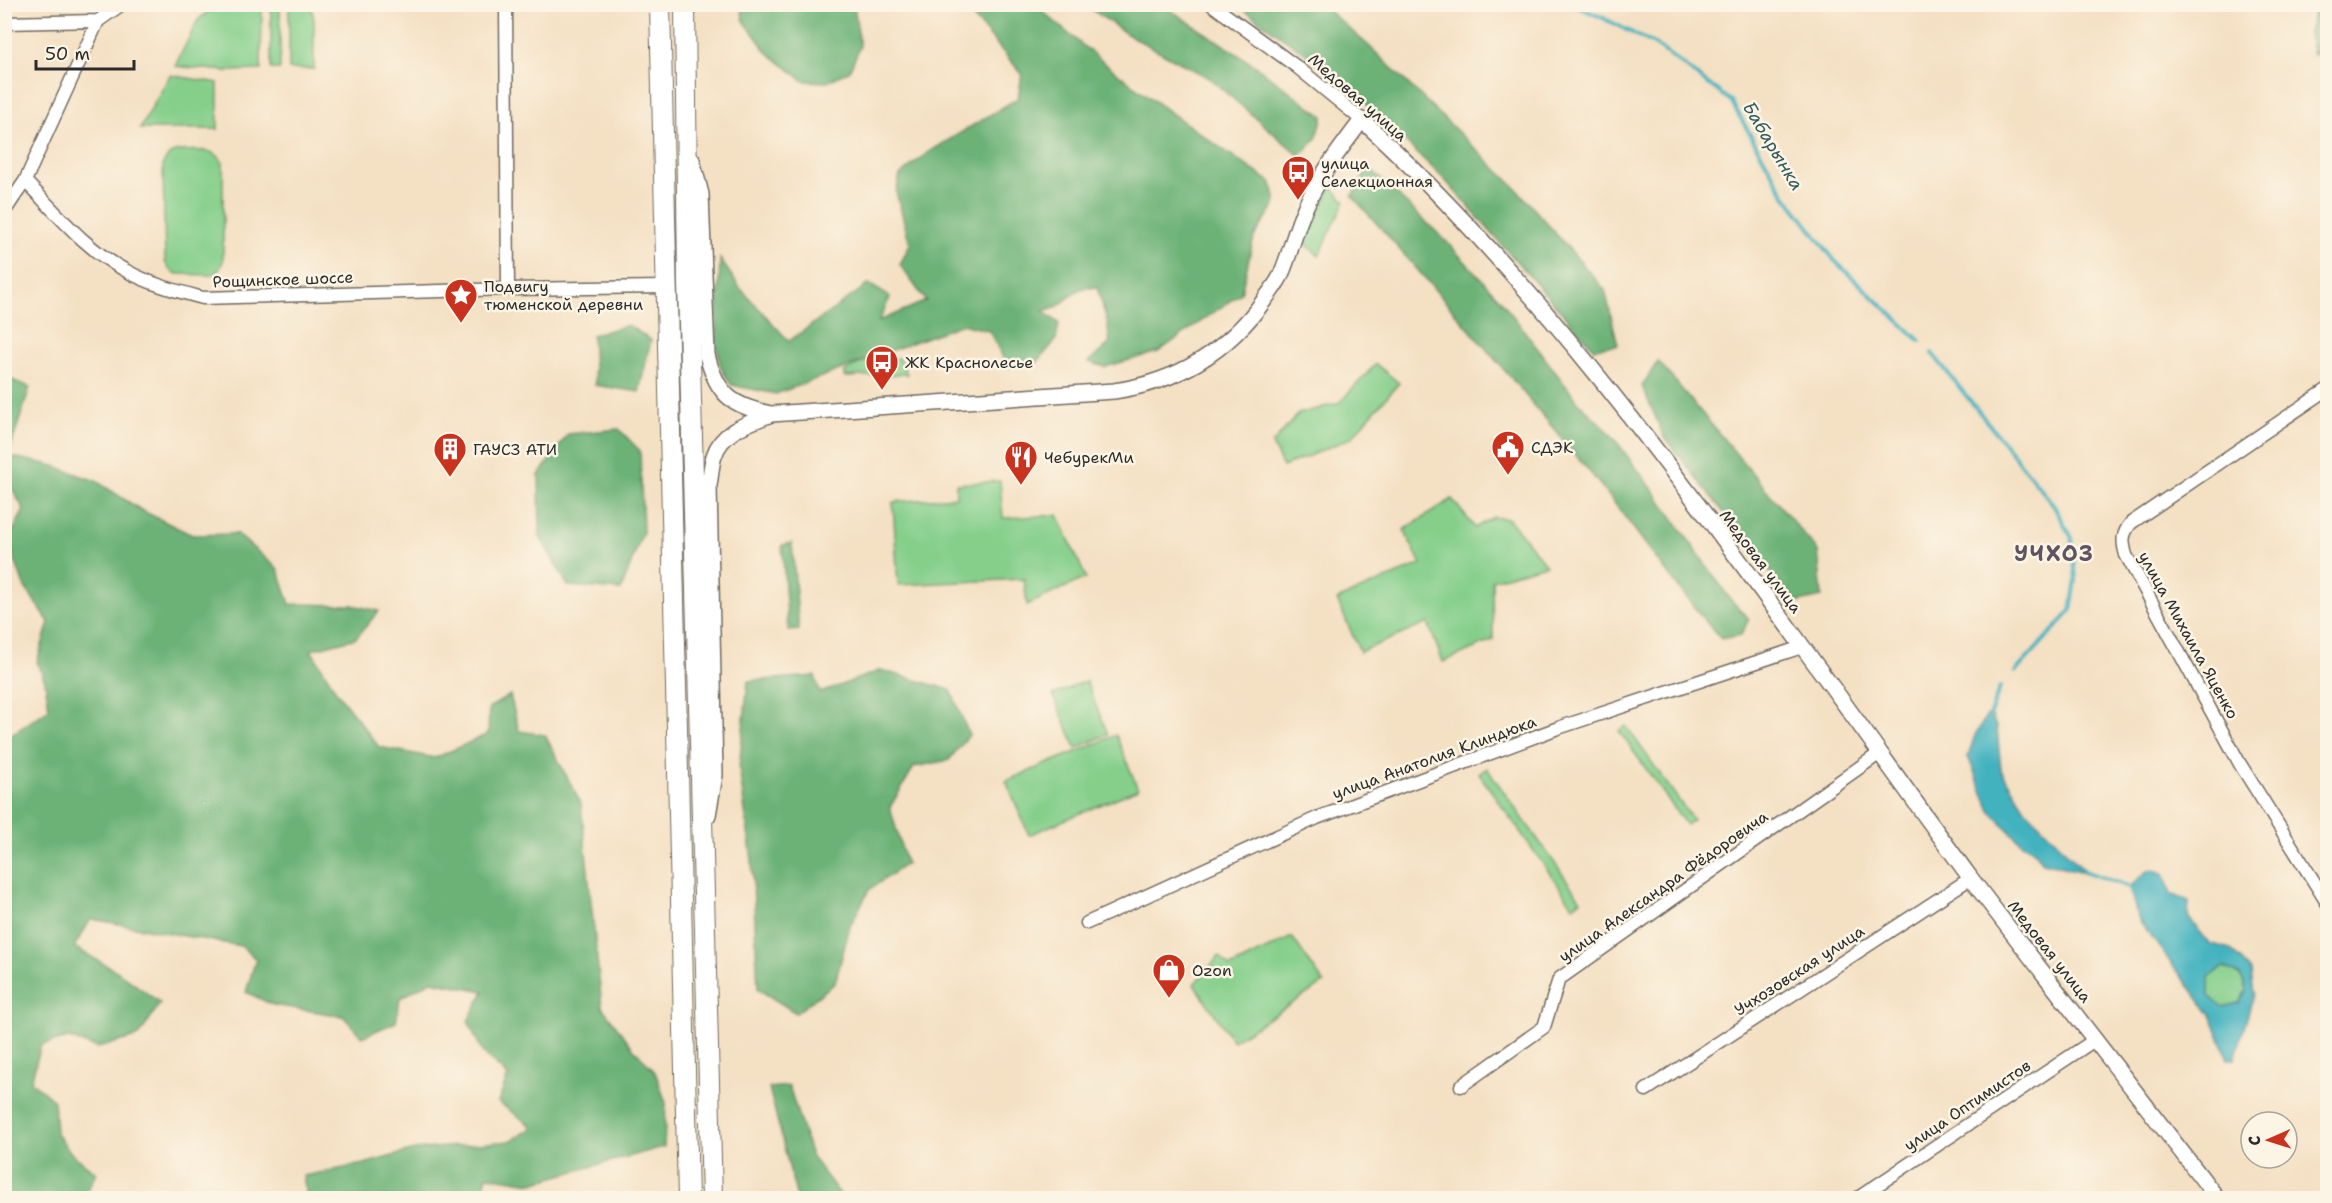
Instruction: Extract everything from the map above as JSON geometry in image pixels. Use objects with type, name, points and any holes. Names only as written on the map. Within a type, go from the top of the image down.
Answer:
[{"type":"main road","points":[[650,4],[661,112]]},
{"type":"main road","points":[[660,4],[688,1198]]},
{"type":"main road","points":[[685,4],[686,140],[712,1198]]},
{"type":"main road","points":[[686,140],[694,4]]},
{"type":"street","points":[[4,212],[25,181],[98,21],[122,4]]},
{"type":"street","points":[[506,4],[508,289]]},
{"type":"street","name":"Медовая улица","points":[[1212,4],[1296,67],[1362,120],[1390,146],[1504,265],[1602,380],[1971,878],[2217,1198]]},
{"type":"street","points":[[4,23],[98,21]]},
{"type":"street","points":[[686,140],[701,194],[707,355],[712,376],[720,390],[733,402],[771,414],[1114,391],[1168,378],[1204,360],[1248,323],[1280,278],[1305,208],[1323,173],[1362,120]]},
{"type":"street","name":"Рощинское шоссе","points":[[25,181],[89,244],[124,270],[173,290],[203,298],[666,287]]},
{"type":"street","name":"улица Михаила Яценко","points":[[2328,389],[2131,523],[2123,532],[2122,543],[2126,555],[2240,764],[2328,904]]},
{"type":"street","points":[[703,842],[715,775],[709,485],[714,454],[724,438],[736,429],[771,414]]},
{"type":"street","name":"улица Анатолия Клиндюка","points":[[1087,923],[1317,818],[1578,721],[1802,647]]},
{"type":"street","name":"улица Александра Фёдоровича","points":[[1461,1086],[1544,1027],[1560,980],[1880,753]]},
{"type":"street","name":"Учхозовская улица","points":[[1646,1090],[1971,878]]},
{"type":"street","name":"улица Оптимистов","points":[[1858,1198],[2096,1039]]},
{"type":"green space","points":[[262,5],[261,70],[225,71],[175,66],[198,20],[215,6]]},
{"type":"green space","points":[[271,5],[280,5],[280,69],[271,69]]},
{"type":"green space","points":[[289,5],[311,6],[314,19],[314,69],[289,69]]},
{"type":"green space","points":[[740,5],[854,5],[860,47],[849,71],[827,82],[804,81],[767,52],[744,21]]},
{"type":"green space","points":[[963,5],[1036,5],[1121,76],[1272,183],[1276,203],[1254,237],[1241,293],[1158,352],[1105,367],[1089,362],[1110,343],[1107,321],[1097,287],[1080,289],[1058,306],[1043,311],[1059,323],[1056,340],[1035,365],[1008,367],[989,331],[962,324],[776,394],[731,385],[721,368],[716,344],[720,259],[740,288],[789,341],[869,284],[890,297],[879,321],[926,301],[900,265],[910,244],[896,192],[900,175],[927,153],[1018,98],[1022,74]]},
{"type":"green space","points":[[1085,5],[1163,5],[1254,65],[1323,116],[1316,139],[1300,156],[1209,78],[1127,34]]},
{"type":"green space","points":[[1237,5],[1322,5],[1368,45],[1516,188],[1605,290],[1618,345],[1593,348],[1444,179],[1337,76]]},
{"type":"green space","points":[[2316,5],[2327,5],[2327,47],[2313,55],[2308,36]]},
{"type":"green space","points":[[170,75],[218,83],[218,129],[140,129]]},
{"type":"green space","points":[[177,151],[209,152],[215,154],[223,163],[223,261],[219,270],[211,275],[177,274],[170,270],[165,262],[163,164],[168,156]]},
{"type":"green space","points":[[1369,168],[1445,240],[1500,299],[1579,403],[1610,433],[1730,599],[1749,619],[1741,635],[1721,639],[1686,598],[1606,492],[1560,436],[1352,196]]},
{"type":"green space","points":[[1331,187],[1345,201],[1319,256],[1306,241]]},
{"type":"green space","points":[[628,325],[651,340],[639,392],[595,385],[592,335]]},
{"type":"green space","points":[[899,358],[907,374],[845,377],[845,371],[862,362]]},
{"type":"green space","points":[[1658,361],[1818,551],[1822,597],[1795,603],[1664,437],[1642,386]]},
{"type":"green space","points":[[1376,364],[1399,383],[1351,438],[1283,467],[1272,444],[1298,414],[1339,403]]},
{"type":"green space","points":[[4,377],[30,387],[8,456],[51,465],[96,481],[141,510],[192,535],[237,534],[278,569],[290,604],[352,605],[379,611],[356,638],[311,650],[336,691],[379,747],[435,758],[488,734],[489,708],[510,695],[519,731],[545,735],[581,804],[602,1007],[633,1048],[655,1072],[666,1103],[664,1147],[532,1183],[487,1176],[481,1198],[307,1198],[303,1176],[364,1164],[414,1150],[510,1141],[531,1129],[530,1125],[498,1102],[508,1076],[483,1053],[468,1021],[484,991],[431,981],[400,998],[396,1022],[362,1037],[343,1016],[273,1005],[246,992],[256,959],[241,946],[91,919],[74,947],[118,972],[160,1003],[139,1036],[97,1048],[69,1038],[41,1045],[31,1081],[54,1101],[56,1133],[71,1153],[96,1173],[84,1198],[5,1198],[5,739],[49,709],[45,681],[37,662],[49,622],[24,586],[8,540],[24,510],[5,476]]},
{"type":"green space","points":[[619,429],[640,451],[643,532],[621,590],[568,586],[540,537],[539,475],[568,434]]},
{"type":"green space","points":[[1000,481],[1003,518],[1058,515],[1086,578],[1027,605],[1024,579],[898,585],[893,502],[956,497],[956,484]]},
{"type":"green space","points":[[1452,499],[1475,528],[1493,517],[1509,519],[1546,565],[1492,580],[1493,640],[1443,662],[1428,623],[1360,652],[1337,600],[1421,564],[1404,530]]},
{"type":"green space","points":[[792,543],[799,630],[788,631],[782,545]]},
{"type":"green space","points":[[881,670],[951,690],[969,735],[949,760],[914,767],[890,807],[906,864],[869,890],[850,926],[835,983],[796,1013],[758,989],[752,860],[739,768],[748,681],[815,676],[820,693]]},
{"type":"green space","points":[[1086,681],[1108,734],[1076,748],[1053,695]]},
{"type":"green space","points":[[1626,726],[1693,820],[1686,825],[1619,731]]},
{"type":"green space","points":[[1116,735],[1138,789],[1029,835],[1006,781]]},
{"type":"green space","points":[[1487,768],[1581,900],[1573,906],[1479,774]]},
{"type":"green space","points":[[1292,937],[1324,983],[1233,1041],[1194,984],[1219,956],[1230,967]]},
{"type":"green space","points":[[2224,967],[2240,976],[2246,991],[2239,1003],[2222,1007],[2209,996],[2209,976]]},
{"type":"green space","points":[[789,1086],[811,1156],[843,1198],[797,1198],[769,1088]]},
{"type":"water","points":[[1990,711],[1997,729],[2001,770],[2025,809],[2087,873],[2043,862],[1991,812],[1968,757],[1975,735]]},
{"type":"water","points":[[2150,869],[2164,873],[2171,894],[2189,901],[2188,917],[2209,943],[2230,949],[2251,971],[2254,994],[2235,1059],[2228,1059],[2211,1015],[2139,921],[2129,887]],"holes":[[[2224,967],[2242,978],[2246,991],[2239,1003],[2222,1007],[2209,996],[2209,977]]]},
{"type":"waterway","name":"Бабарынка","points":[[1571,4],[1656,45],[1731,101],[1784,194],[1835,261],[1920,341]]},
{"type":"waterway","name":"Бабарынка","points":[[1932,353],[2052,503],[2072,538],[2076,580],[2071,611],[2015,672]]},
{"type":"waterway","name":"Бабарынка","points":[[1990,714],[2000,687]]},
{"type":"waterway","name":"Бабарынка","points":[[2084,871],[2129,887]]},
{"type":"place","name":"улица Селекционная","points":[[1298,201]]},
{"type":"place","name":"Подвигу тюменской деревни","points":[[461,324]]},
{"type":"place","name":"ЖК Краснолесье","points":[[882,391]]},
{"type":"place","name":"СДЭК","points":[[1508,476]]},
{"type":"place","name":"ГАУСЗ АТИ","points":[[450,478]]},
{"type":"place","name":"ЧебурекМи","points":[[1021,486]]},
{"type":"place","name":"Ozon","points":[[1169,999]]},
{"type":"district","name":"УЧХОЗ","points":[[2054,553]]}]
